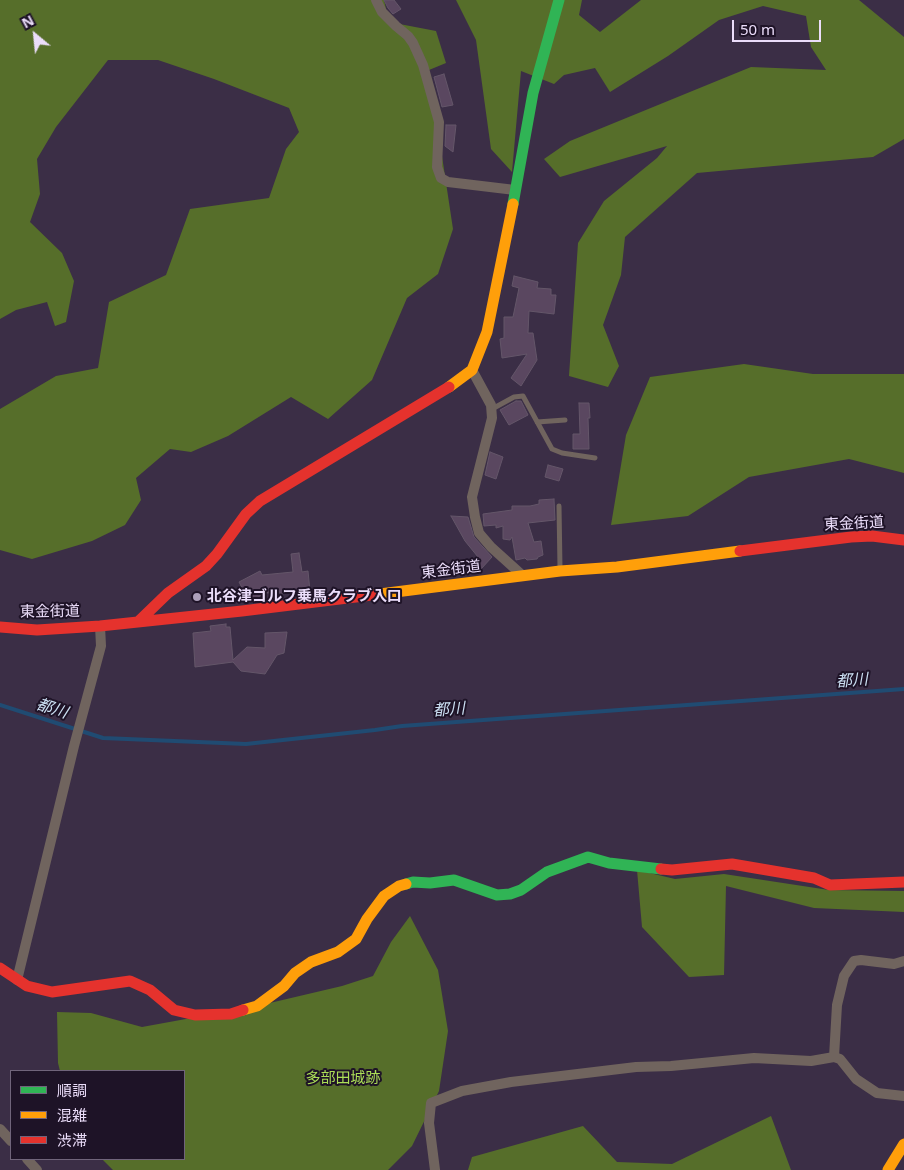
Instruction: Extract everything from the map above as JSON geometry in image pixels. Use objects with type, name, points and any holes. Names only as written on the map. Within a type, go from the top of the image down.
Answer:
[{"type":"main road","points":[[139,621],[168,593],[206,566],[218,554],[246,514],[260,501],[453,384],[472,370],[487,332],[505,249],[533,93],[559,0]]},
{"type":"main road","name":"東金街道","points":[[0,627],[36,630],[100,626],[242,611],[560,571],[617,567],[851,537],[872,536],[904,540]]},
{"type":"main road","points":[[0,968],[27,986],[52,992],[130,981],[150,990],[174,1010],[195,1015],[231,1014],[257,1006],[284,986],[295,974],[311,962],[338,952],[356,939],[367,918],[384,896],[399,886],[413,882],[430,883],[454,880],[472,884],[497,895],[510,894],[521,890],[547,872],[588,857],[609,863],[672,870],[732,864],[814,878],[830,885],[904,882]]},
{"type":"main road","points":[[888,1170],[904,1144]]},
{"type":"street","points":[[376,0],[382,12],[413,43],[423,65],[439,122],[437,168],[441,178],[448,182],[515,190]]},
{"type":"street","points":[[472,370],[491,405],[492,418],[472,497],[475,517],[479,533],[491,547],[523,576]]},
{"type":"street","points":[[17,980],[74,746],[102,646],[100,626]]},
{"type":"street","points":[[834,1057],[837,1005],[844,976],[854,961],[861,960],[894,964],[904,961]]},
{"type":"street","points":[[435,1170],[429,1123],[431,1103],[462,1090],[511,1082],[636,1067],[671,1066],[754,1058],[811,1061],[834,1057],[840,1059],[856,1079],[877,1093],[904,1096]]},
{"type":"street","points":[[0,1129],[10,1140]]},
{"type":"street","points":[[28,1160],[37,1170]]},
{"type":"lane","points":[[491,409],[514,397],[523,396],[552,449],[562,453],[595,458]]},
{"type":"lane","points":[[537,422],[565,420]]},
{"type":"lane","points":[[559,506],[560,571]]},
{"type":"green space","points":[[0,0],[384,0],[389,22],[436,31],[446,63],[429,70],[453,229],[438,274],[407,298],[372,380],[328,419],[291,397],[228,436],[191,452],[170,449],[136,478],[141,500],[125,525],[92,541],[32,559],[0,550],[0,409],[56,376],[98,368],[109,302],[166,275],[190,209],[269,198],[286,149],[299,132],[289,108],[214,79],[158,60],[108,60],[56,127],[37,159],[40,194],[30,222],[62,253],[74,281],[66,322],[55,326],[47,302],[16,310],[0,319]]},
{"type":"green space","points":[[456,0],[582,0],[579,15],[600,32],[641,0],[859,0],[904,37],[904,139],[873,157],[697,173],[625,237],[621,275],[603,325],[619,366],[608,387],[569,376],[578,243],[604,201],[657,158],[667,146],[560,177],[544,159],[570,141],[751,67],[826,70],[811,47],[806,16],[763,6],[719,20],[668,56],[610,92],[595,68],[564,75],[554,84],[521,71],[512,172],[491,149],[476,40]]},
{"type":"green space","points":[[744,364],[813,374],[904,374],[904,473],[849,459],[749,477],[688,516],[611,525],[626,435],[650,377]]},
{"type":"green space","points":[[637,870],[675,879],[724,874],[829,890],[904,891],[904,912],[814,908],[726,886],[724,975],[689,977],[642,927]]},
{"type":"green space","name":"多部田城跡","points":[[410,916],[438,970],[448,1031],[439,1091],[412,1146],[388,1170],[113,1170],[103,1160],[185,1160],[185,1070],[60,1070],[57,1012],[91,1013],[142,1027],[257,1006],[342,986],[373,976],[391,942]]},
{"type":"green space","points":[[771,1116],[791,1170],[468,1170],[472,1157],[583,1126],[617,1162],[672,1164]]},
{"type":"building","points":[[384,0],[394,0],[401,9],[393,14]]},
{"type":"building","points":[[444,74],[453,105],[442,107],[434,77]]},
{"type":"building","points":[[446,125],[456,125],[453,152],[445,146]]},
{"type":"building","points":[[514,276],[538,282],[537,288],[551,289],[551,295],[556,295],[554,314],[529,311],[528,333],[533,333],[537,360],[521,386],[511,378],[527,354],[502,358],[500,339],[504,338],[504,317],[513,317],[519,288],[512,286]]},
{"type":"building","points":[[516,401],[521,401],[528,415],[509,425],[500,410]]},
{"type":"building","points":[[579,403],[589,403],[589,449],[573,449],[573,434],[580,434]]},
{"type":"building","points":[[490,452],[503,457],[496,479],[485,475]]},
{"type":"building","points":[[548,465],[563,469],[559,481],[545,477]]},
{"type":"building","points":[[554,499],[555,520],[528,523],[534,542],[541,541],[543,555],[537,559],[527,560],[525,558],[516,560],[512,537],[510,540],[503,539],[503,526],[496,528],[496,525],[484,526],[483,514],[512,510],[512,506],[539,504],[539,500]]},
{"type":"building","points":[[451,516],[468,517],[474,537],[492,557],[481,569],[473,561],[478,557],[465,541]]},
{"type":"building","points":[[299,553],[302,572],[308,571],[310,591],[280,594],[280,592],[266,593],[256,598],[248,599],[239,582],[260,571],[262,575],[293,572],[291,554]]},
{"type":"building","points":[[226,624],[226,627],[230,627],[233,660],[247,647],[265,648],[265,633],[287,632],[284,653],[277,655],[265,674],[241,671],[233,662],[195,667],[193,633],[211,631],[210,626]]},
{"type":"waterway","name":"都川","points":[[0,705],[103,738],[246,744],[402,726],[904,689]]},
{"type":"traffic: fast","points":[[513,204],[533,93],[559,0]]},
{"type":"traffic: fast","points":[[406,884],[454,880],[497,895],[510,894],[521,890],[547,872],[588,857],[609,863],[661,869]]},
{"type":"traffic: slow","points":[[449,387],[472,370],[487,332],[513,204]]},
{"type":"traffic: slow","points":[[372,595],[560,571],[617,567],[740,551]]},
{"type":"traffic: slow","points":[[243,1010],[257,1006],[284,986],[295,973],[311,962],[338,952],[356,939],[367,919],[384,896],[399,886],[406,884]]},
{"type":"traffic: slow","points":[[888,1170],[904,1144]]},
{"type":"traffic: jam","points":[[139,621],[168,593],[206,566],[246,514],[260,501],[449,387]]},
{"type":"traffic: jam","points":[[740,551],[851,537],[872,536],[904,540]]},
{"type":"traffic: jam","points":[[0,627],[37,630],[100,626],[372,595]]},
{"type":"traffic: jam","points":[[661,869],[672,870],[732,864],[814,878],[830,885],[904,882]]},
{"type":"traffic: jam","points":[[0,968],[27,986],[52,992],[130,981],[150,990],[174,1010],[195,1015],[231,1014],[243,1010]]},
{"type":"place","name":"北谷津ゴルフ乗馬クラブ入口","points":[[197,597]]}]
